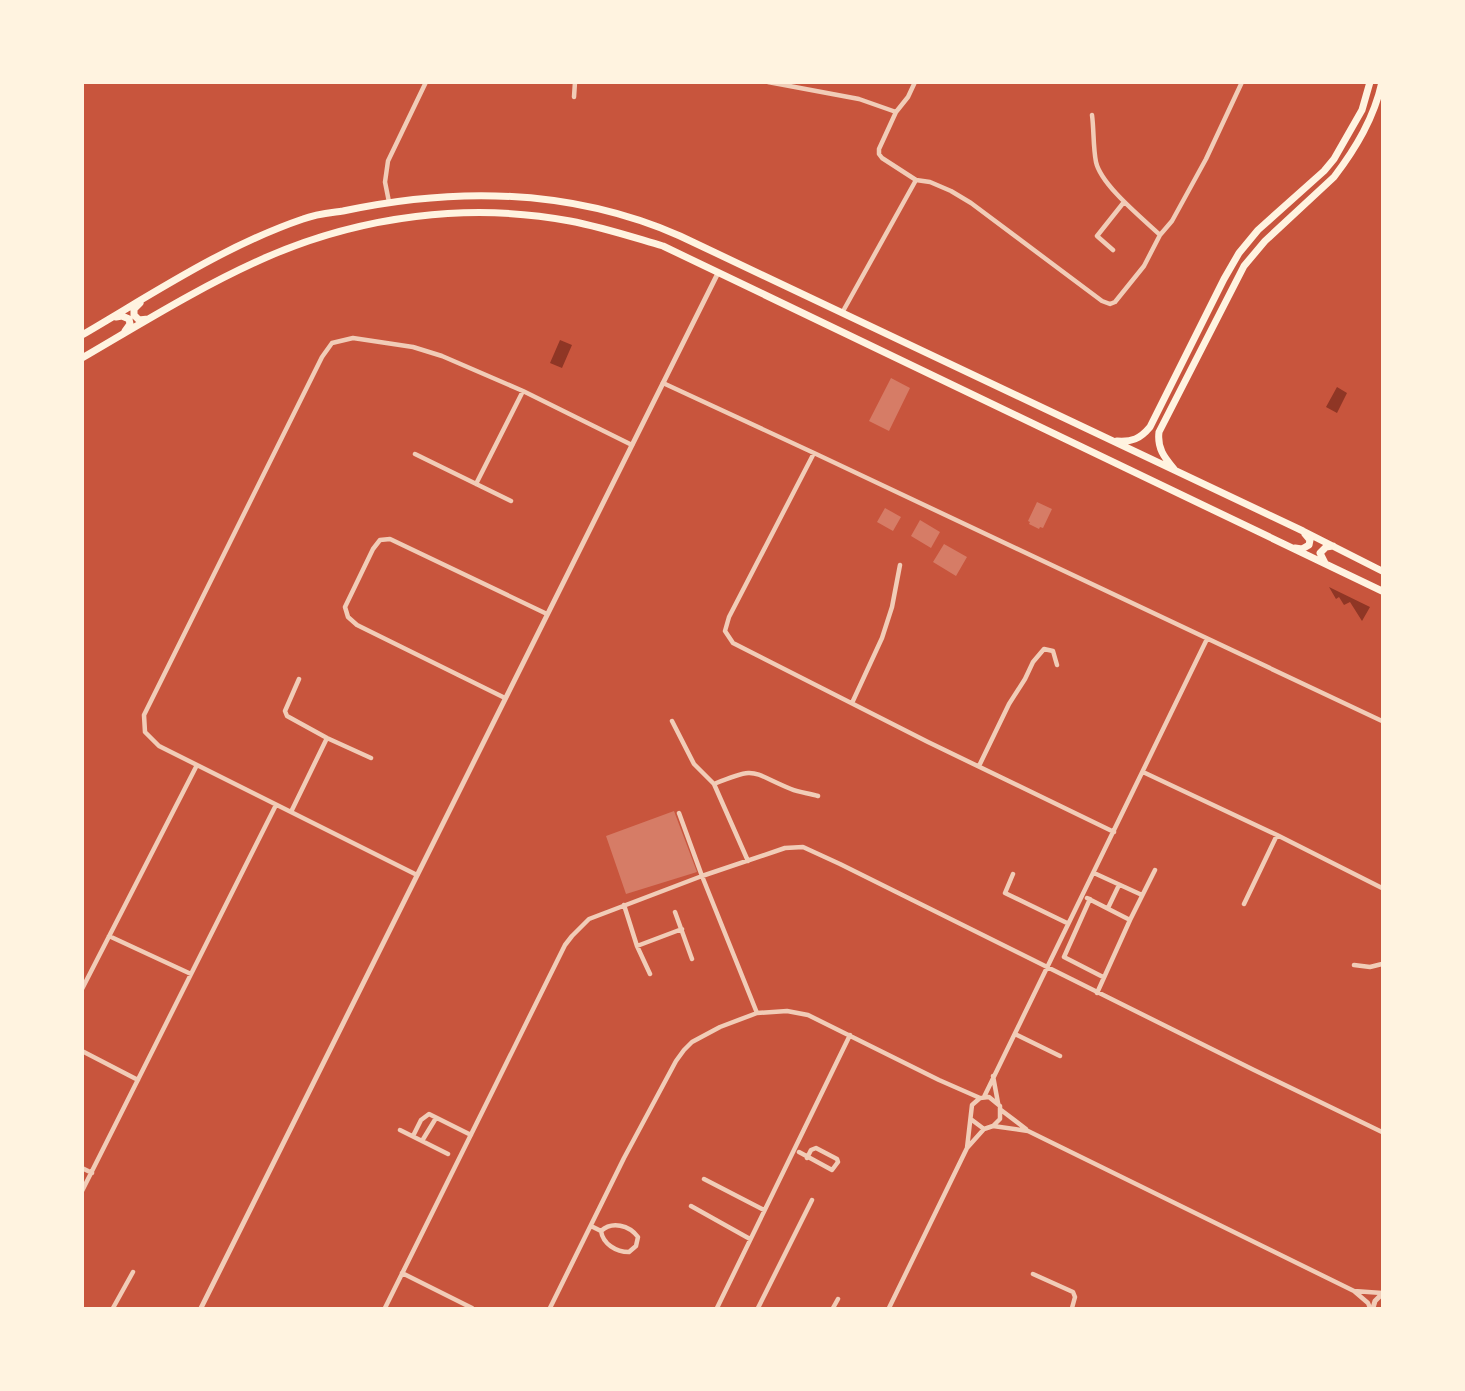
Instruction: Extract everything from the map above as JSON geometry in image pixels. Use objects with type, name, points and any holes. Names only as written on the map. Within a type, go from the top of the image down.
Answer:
[{"type":"main road","points":[[1110,440],[1130,442],[1141,437],[1150,427],[1239,253],[1258,230],[1324,171],[1334,159],[1362,110],[1370,85]]},
{"type":"main road","points":[[1176,472],[1162,455],[1158,444],[1159,432],[1235,281],[1259,247],[1339,171],[1365,130],[1381,86]]},
{"type":"main road","points":[[82,335],[219,256],[282,227],[321,213],[451,195],[500,195],[563,201],[613,211],[655,224],[1383,571]]},
{"type":"main road","points":[[82,358],[265,258],[301,243],[364,225],[439,215],[505,214],[569,221],[663,246],[1383,591]]},
{"type":"main road","points":[[143,298],[134,309],[135,318],[143,320],[155,317]]},
{"type":"main road","points":[[105,322],[122,316],[129,319],[128,328],[116,338]]},
{"type":"main road","points":[[1293,548],[1302,549],[1309,545],[1310,540],[1303,531]]},
{"type":"main road","points":[[1326,564],[1320,554],[1326,547],[1333,546]]},
{"type":"street","points":[[389,202],[385,182],[388,161],[426,82]]},
{"type":"street","points":[[574,97],[575,82]]},
{"type":"street","points":[[768,82],[859,99],[896,112]]},
{"type":"street","points":[[915,82],[908,97],[896,112],[879,149],[882,159],[916,180],[930,182],[951,190],[1106,304],[1115,302],[1144,266],[1160,235],[1172,221],[1200,170],[1242,82]]},
{"type":"street","points":[[1092,115],[1096,162],[1106,181],[1124,202],[1160,235]]},
{"type":"street","points":[[842,313],[916,180]]},
{"type":"street","points":[[1113,250],[1097,236],[1124,202]]},
{"type":"street","points":[[201,1308],[718,273]]},
{"type":"street","points":[[417,875],[159,746],[145,732],[144,715],[322,357],[332,343],[353,338],[413,348],[442,356],[523,391],[632,445]]},
{"type":"street","points":[[663,383],[1383,721]]},
{"type":"street","points":[[476,484],[523,391]]},
{"type":"street","points":[[814,453],[729,617],[725,631],[733,643],[1114,832]]},
{"type":"street","points":[[415,454],[511,501]]},
{"type":"street","points":[[505,698],[357,625],[348,617],[345,607],[373,549],[380,540],[390,539],[548,614]]},
{"type":"street","points":[[852,703],[882,638],[892,607],[900,565]]},
{"type":"street","points":[[967,1148],[972,1105],[982,1097],[1015,1034],[1207,639]]},
{"type":"street","points":[[979,766],[1009,704],[1044,649],[1053,651],[1057,665]]},
{"type":"street","points":[[299,679],[285,711],[287,716],[371,759]]},
{"type":"street","points":[[672,721],[694,764],[714,784],[748,861]]},
{"type":"street","points":[[291,812],[327,738]]},
{"type":"street","points":[[82,989],[197,765]]},
{"type":"street","points":[[714,784],[755,772],[798,792],[818,796]]},
{"type":"street","points":[[1143,772],[1383,888]]},
{"type":"street","points":[[82,1191],[276,805]]},
{"type":"street","points":[[679,813],[757,1012]]},
{"type":"street","points":[[1244,904],[1277,835]]},
{"type":"street","points":[[385,1308],[565,945],[572,936],[589,919],[702,876],[785,848],[803,847],[1383,1132]]},
{"type":"street","points":[[1097,993],[1155,870]]},
{"type":"street","points":[[1094,873],[1143,895]]},
{"type":"street","points":[[1013,874],[1005,893],[1067,924]]},
{"type":"street","points":[[1108,908],[1119,885]]},
{"type":"street","points":[[1103,977],[1064,957],[1088,899],[1130,920]]},
{"type":"street","points":[[624,905],[637,946],[650,974]]},
{"type":"street","points":[[675,912],[692,959]]},
{"type":"street","points":[[637,946],[682,929]]},
{"type":"street","points":[[109,936],[191,974]]},
{"type":"street","points":[[1354,965],[1382,966]]},
{"type":"street","points":[[550,1308],[624,1158],[676,1061],[692,1042],[720,1027],[757,1012],[788,1011],[808,1015],[939,1080],[998,1102]]},
{"type":"street","points":[[1015,1034],[1060,1056]]},
{"type":"street","points":[[717,1308],[850,1035]]},
{"type":"street","points":[[82,1051],[138,1080]]},
{"type":"street","points":[[993,1076],[1001,1110],[1000,1119],[993,1126]]},
{"type":"street","points":[[1001,1110],[1028,1131],[1354,1291],[1372,1308],[1383,1293]]},
{"type":"street","points":[[413,1137],[425,1115],[429,1114],[471,1135]]},
{"type":"street","points":[[422,1141],[436,1118]]},
{"type":"street","points":[[972,1120],[984,1129]]},
{"type":"street","points":[[889,1308],[967,1148],[984,1129],[993,1126],[1028,1131]]},
{"type":"street","points":[[400,1130],[448,1154]]},
{"type":"street","points":[[799,1152],[807,1158],[832,1170],[838,1162],[837,1159],[816,1148],[807,1158]]},
{"type":"street","points":[[82,1168],[92,1173]]},
{"type":"street","points":[[704,1179],[764,1210]]},
{"type":"street","points":[[758,1308],[812,1200]]},
{"type":"street","points":[[691,1206],[750,1239]]},
{"type":"street","points":[[591,1226],[601,1231],[604,1240],[623,1252],[629,1252],[636,1246],[638,1238],[626,1228],[608,1225],[601,1231]]},
{"type":"street","points":[[113,1308],[133,1272]]},
{"type":"street","points":[[402,1273],[472,1308]]},
{"type":"street","points":[[1033,1274],[1073,1292],[1075,1298],[1072,1308]]},
{"type":"street","points":[[1354,1291],[1383,1293]]},
{"type":"street","points":[[833,1308],[838,1299]]},
{"type":"shaded area","points":[[560,340],[572,345],[562,368],[550,363]]},
{"type":"shaded area","points":[[1337,387],[1347,393],[1337,413],[1326,407]]},
{"type":"shaded area","points":[[1329,587],[1370,607],[1362,621],[1350,602],[1344,605],[1339,597],[1336,599]]},
{"type":"building","points":[[891,378],[910,388],[889,431],[869,421]]},
{"type":"building","points":[[1037,502],[1052,509],[1043,528],[1039,529],[1029,524],[1028,521]]},
{"type":"building","points":[[885,508],[901,517],[893,531],[877,522]]},
{"type":"building","points":[[920,520],[940,532],[931,548],[911,536]]},
{"type":"building","points":[[944,544],[967,557],[956,576],[933,562]]},
{"type":"building","points":[[674,811],[697,872],[626,894],[606,836]]}]
